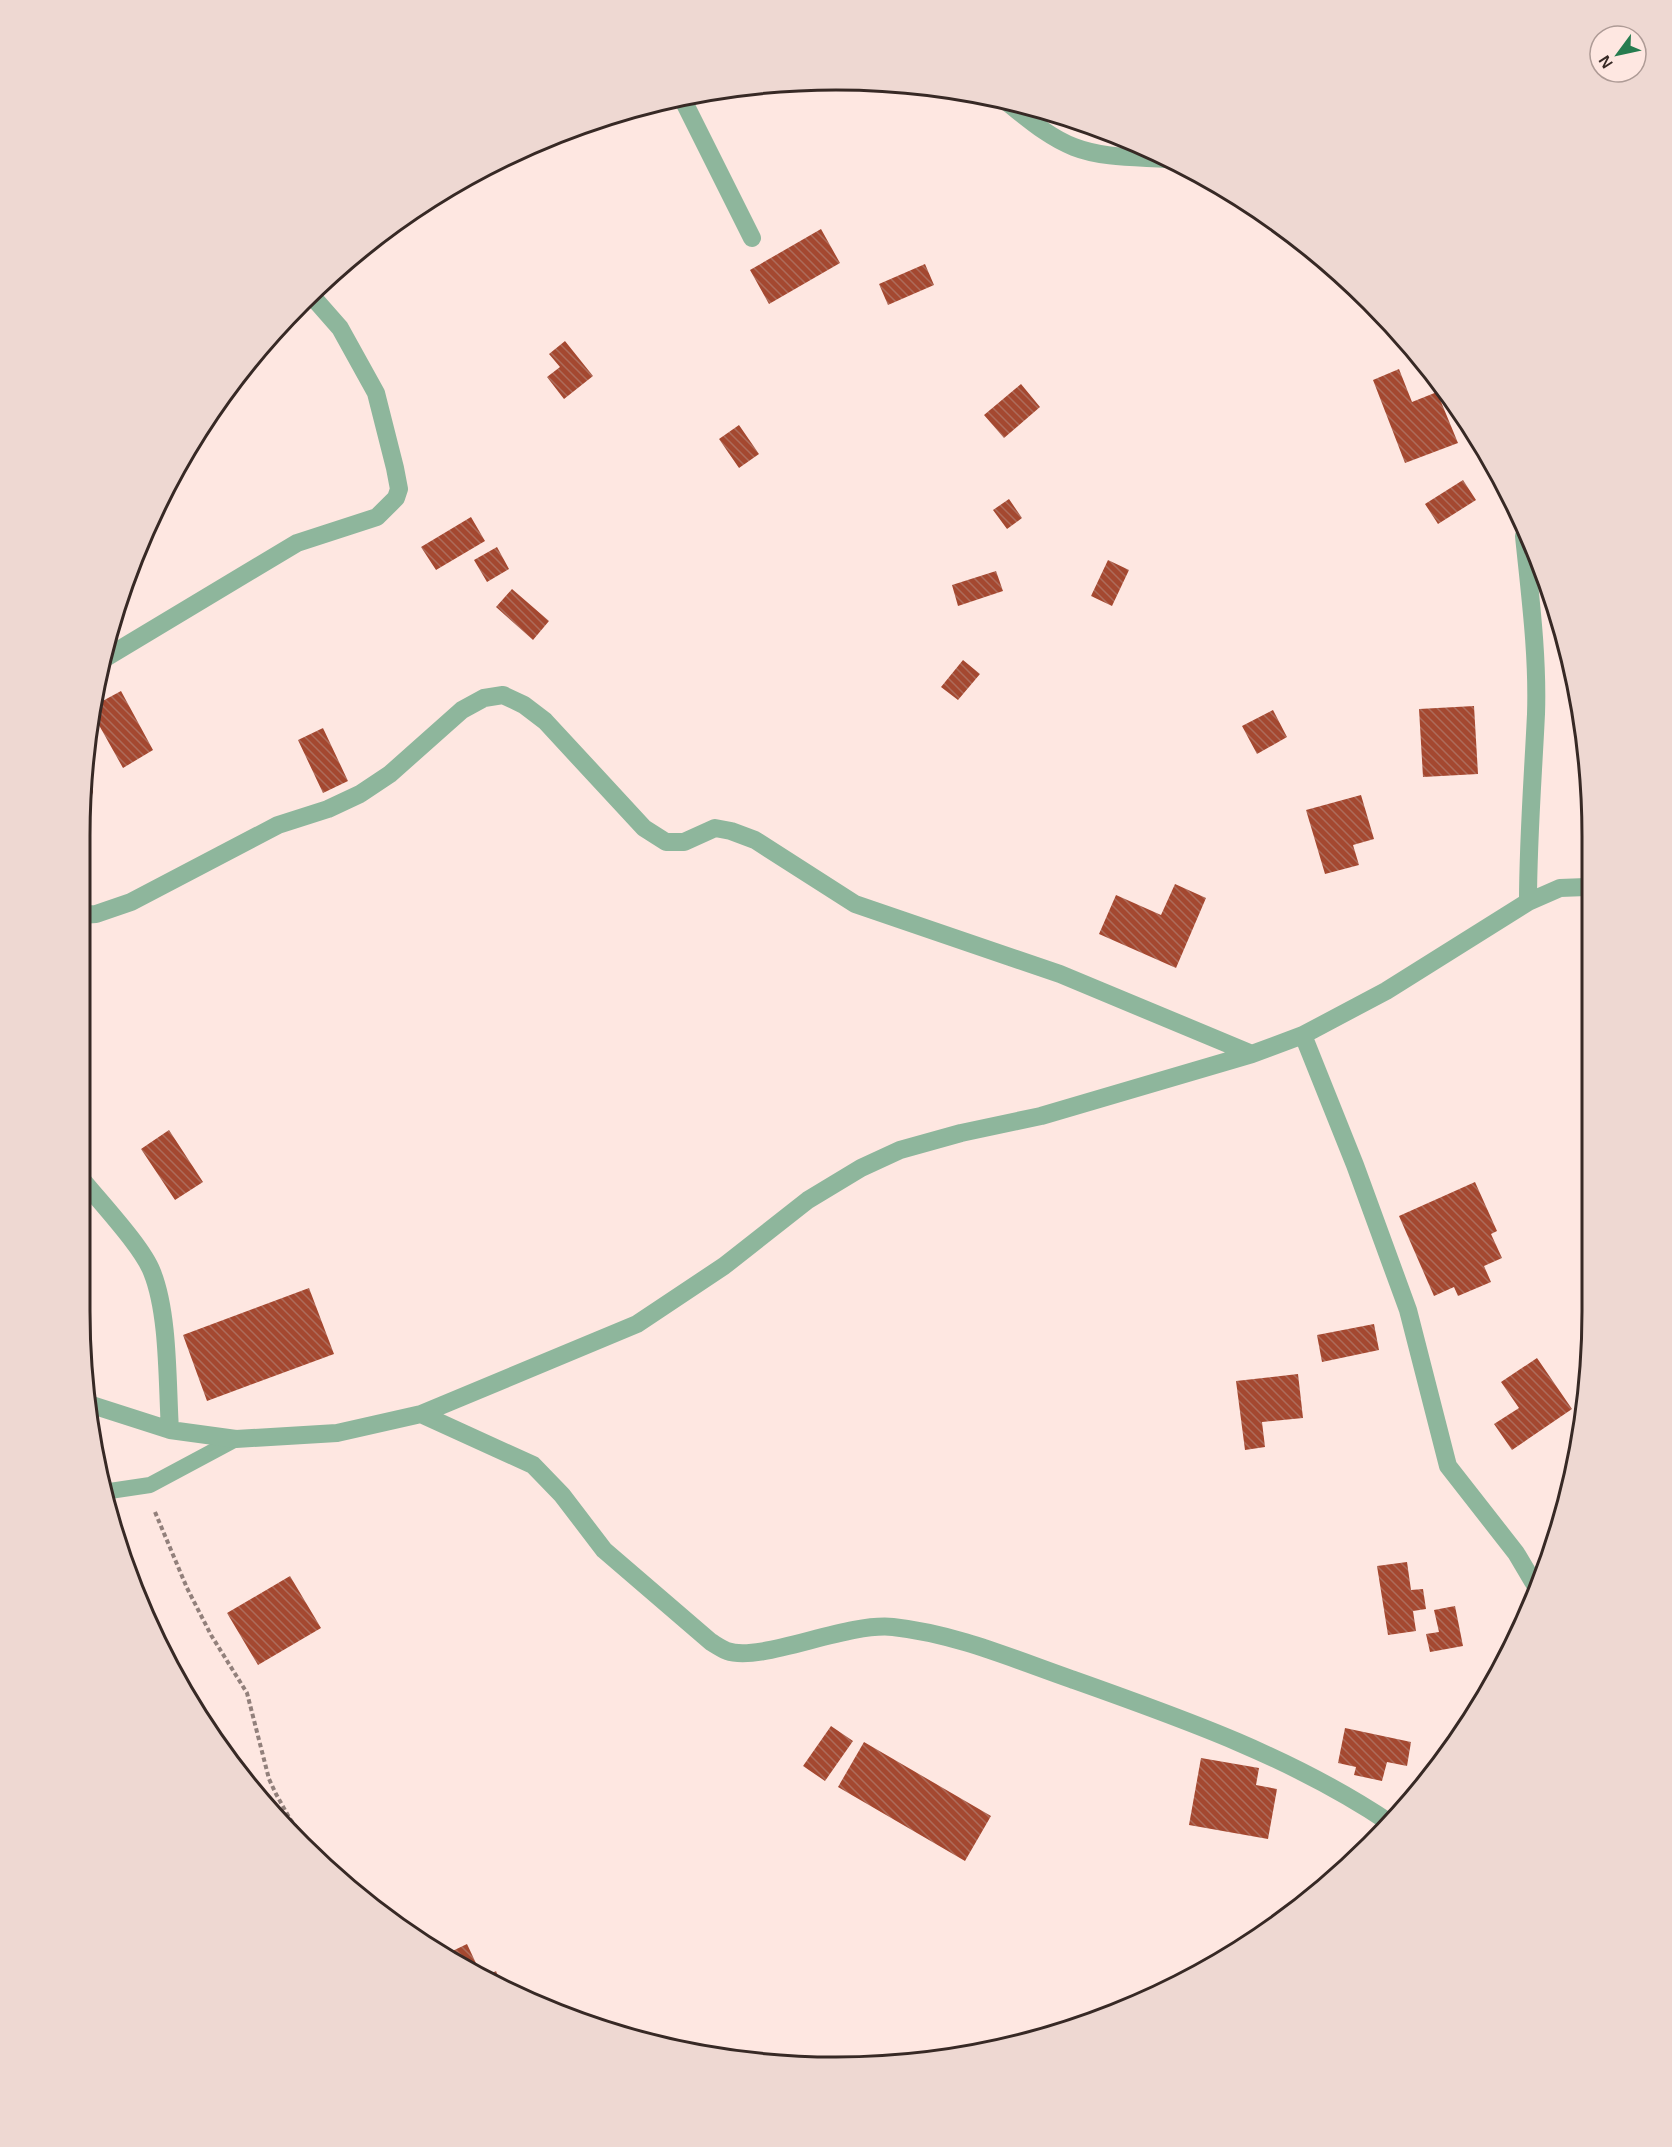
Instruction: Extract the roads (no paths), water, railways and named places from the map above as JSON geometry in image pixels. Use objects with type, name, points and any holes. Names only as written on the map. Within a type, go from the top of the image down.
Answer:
[{"type":"street","points":[[686,105],[752,238]]},
{"type":"street","points":[[1022,113],[1049,134],[1076,148],[1103,154],[1144,157]]},
{"type":"street","points":[[112,654],[297,543],[377,517],[396,498],[399,489],[395,468],[376,393],[340,328],[316,301]]},
{"type":"street","points":[[1526,554],[1534,626],[1536,713],[1528,831],[1528,902]]},
{"type":"street","points":[[90,914],[131,902],[278,825],[328,809],[360,794],[390,774],[462,710],[484,698],[503,695],[524,705],[545,721],[644,828],[666,842],[684,842],[715,828],[731,831],[754,840],[855,904],[1060,974],[1252,1054]]},
{"type":"street","points":[[96,1406],[170,1430],[236,1439],[337,1433],[421,1414],[637,1324],[724,1266],[808,1200],[861,1168],[900,1150],[961,1133],[1041,1116],[1252,1054],[1303,1035],[1386,991],[1528,902],[1560,888],[1582,887]]},
{"type":"street","points":[[1303,1035],[1355,1165],[1408,1310],[1448,1466],[1516,1552],[1532,1579]]},
{"type":"street","points":[[90,1190],[144,1256],[152,1271],[161,1305],[170,1430]]},
{"type":"street","points":[[421,1414],[525,1460],[538,1470],[604,1550],[711,1642],[727,1651],[757,1652],[818,1637],[879,1627],[949,1635],[991,1648],[1202,1726],[1327,1786],[1383,1819]]},
{"type":"lane","points":[[112,1491],[150,1485],[236,1439]]}]
